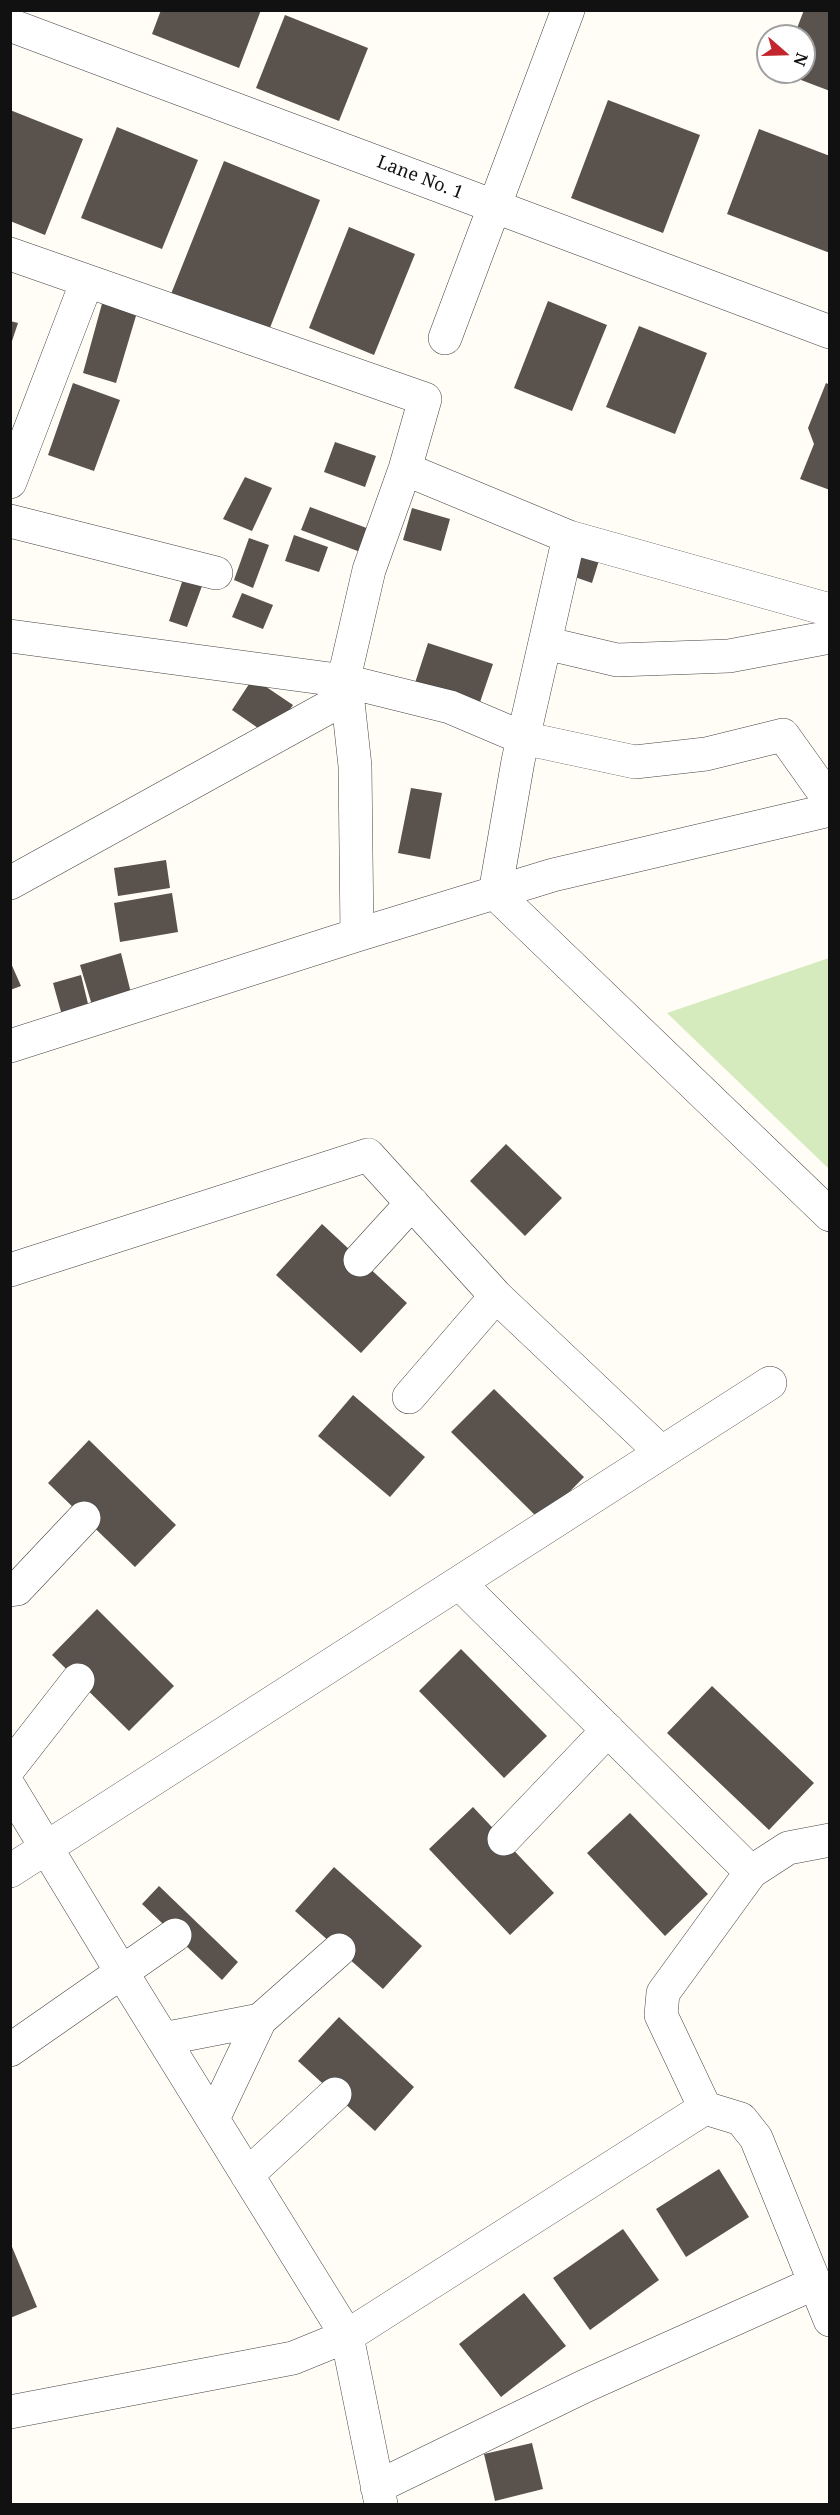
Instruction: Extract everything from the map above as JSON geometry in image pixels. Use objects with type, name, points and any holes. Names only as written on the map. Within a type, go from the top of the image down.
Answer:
[{"type":"street","points":[[445,338],[568,10]]},
{"type":"street","name":"Lane No. 1","points":[[10,24],[830,332]]},
{"type":"street","points":[[10,254],[425,399],[405,469],[369,570],[345,674],[355,766],[357,935]]},
{"type":"street","points":[[10,482],[87,281]]},
{"type":"street","points":[[405,469],[569,537],[830,610]]},
{"type":"street","points":[[10,521],[216,573]]},
{"type":"street","points":[[495,893],[523,738],[569,537]]},
{"type":"street","points":[[10,636],[450,707],[523,738],[635,762],[706,754],[783,735],[830,801]]},
{"type":"street","points":[[545,643],[617,660],[729,656],[830,637]]},
{"type":"street","points":[[10,883],[346,689]]},
{"type":"street","points":[[10,1046],[553,875],[830,810]]},
{"type":"street","points":[[495,893],[830,1215]]},
{"type":"street","points":[[10,1270],[368,1155],[496,1296],[661,1452]]},
{"type":"street","points":[[360,1260],[412,1203]]},
{"type":"street","points":[[409,1397],[496,1296]]},
{"type":"street","points":[[10,1871],[770,1383]]},
{"type":"street","points":[[13,1595],[84,1518]]},
{"type":"street","points":[[459,1583],[751,1872]]},
{"type":"street","points":[[10,1767],[78,1680]]},
{"type":"street","points":[[504,1839],[608,1730]]},
{"type":"street","points":[[10,1788],[347,2336],[379,2496],[585,2386],[815,2283]]},
{"type":"street","points":[[830,1840],[788,1848],[751,1872],[663,1994],[661,2015],[705,2108],[741,2119],[756,2138],[830,2320]]},
{"type":"street","points":[[10,2050],[175,1935]]},
{"type":"street","points":[[213,2119],[260,2020],[339,1950]]},
{"type":"street","points":[[163,2039],[260,2020]]},
{"type":"street","points":[[247,2175],[335,2094]]},
{"type":"street","points":[[10,2412],[293,2358],[347,2336],[705,2108]]},
{"type":"green space","points":[[830,958],[829,1169],[667,1013]]},
{"type":"building","points":[[161,10],[261,10],[239,68],[152,34]]},
{"type":"building","points":[[804,10],[830,10],[830,91],[812,84],[816,84],[816,24],[799,24]]},
{"type":"building","points":[[285,15],[368,48],[339,121],[256,88]]},
{"type":"building","points":[[608,100],[700,135],[663,233],[571,198]]},
{"type":"building","points":[[10,110],[83,139],[45,235],[10,221]]},
{"type":"building","points":[[117,127],[198,160],[162,249],[81,218]]},
{"type":"building","points":[[759,129],[830,156],[830,253],[727,214]]},
{"type":"building","points":[[224,161],[320,200],[266,338],[169,299]]},
{"type":"building","points":[[349,227],[415,254],[374,355],[309,328]]},
{"type":"building","points":[[103,300],[138,309],[116,383],[83,373]]},
{"type":"building","points":[[548,301],[607,325],[572,411],[514,388]]},
{"type":"building","points":[[10,321],[18,323],[11,344],[10,344]]},
{"type":"building","points":[[639,326],[707,353],[675,434],[606,407]]},
{"type":"building","points":[[73,383],[120,400],[94,471],[48,455]]},
{"type":"building","points":[[826,383],[830,385],[830,490],[800,479],[814,444],[808,428]]},
{"type":"building","points":[[335,442],[376,456],[365,487],[324,472]]},
{"type":"building","points":[[245,477],[272,488],[252,531],[223,519]]},
{"type":"building","points":[[310,507],[372,530],[363,553],[301,530]]},
{"type":"building","points":[[412,508],[450,519],[441,551],[403,540]]},
{"type":"building","points":[[294,535],[328,547],[319,572],[285,561]]},
{"type":"building","points":[[249,538],[269,545],[253,588],[234,580]]},
{"type":"building","points":[[576,546],[601,554],[592,583],[566,574]]},
{"type":"building","points":[[183,579],[202,586],[187,627],[169,621]]},
{"type":"building","points":[[242,593],[273,605],[263,629],[232,617]]},
{"type":"building","points":[[428,643],[493,664],[478,708],[414,686]]},
{"type":"building","points":[[253,678],[293,705],[271,737],[232,710]]},
{"type":"building","points":[[411,788],[442,793],[430,859],[398,853]]},
{"type":"building","points":[[166,860],[170,888],[118,896],[114,868]]},
{"type":"building","points":[[172,893],[178,932],[120,942],[114,903]]},
{"type":"building","points":[[121,953],[133,1001],[94,1012],[80,965]]},
{"type":"building","points":[[10,961],[21,986],[10,990]]},
{"type":"building","points":[[81,975],[90,1012],[63,1019],[53,983]]},
{"type":"building","points":[[506,1144],[562,1198],[525,1236],[470,1181]]},
{"type":"building","points":[[322,1224],[407,1303],[361,1353],[276,1275]]},
{"type":"building","points":[[494,1389],[584,1477],[541,1521],[451,1432]]},
{"type":"building","points":[[353,1395],[425,1457],[390,1497],[318,1436]]},
{"type":"building","points":[[89,1440],[176,1525],[135,1567],[48,1483]]},
{"type":"building","points":[[97,1609],[174,1686],[129,1731],[52,1655]]},
{"type":"building","points":[[461,1649],[547,1736],[504,1778],[419,1691]]},
{"type":"building","points":[[712,1686],[814,1783],[769,1830],[667,1733]]},
{"type":"building","points":[[473,1807],[554,1893],[510,1935],[429,1849]]},
{"type":"building","points":[[630,1813],[708,1894],[665,1936],[587,1853]]},
{"type":"building","points":[[334,1867],[422,1946],[383,1989],[295,1911]]},
{"type":"building","points":[[159,1886],[238,1962],[222,1980],[142,1904]]},
{"type":"building","points":[[339,2017],[414,2087],[375,2131],[298,2061]]},
{"type":"building","points":[[719,2169],[749,2217],[686,2257],[656,2209]]},
{"type":"building","points":[[623,2229],[659,2280],[590,2330],[553,2278]]},
{"type":"building","points":[[10,2242],[37,2307],[10,2318]]},
{"type":"building","points":[[524,2293],[566,2346],[501,2397],[459,2344]]},
{"type":"building","points":[[532,2443],[543,2489],[495,2501],[484,2454]]}]
